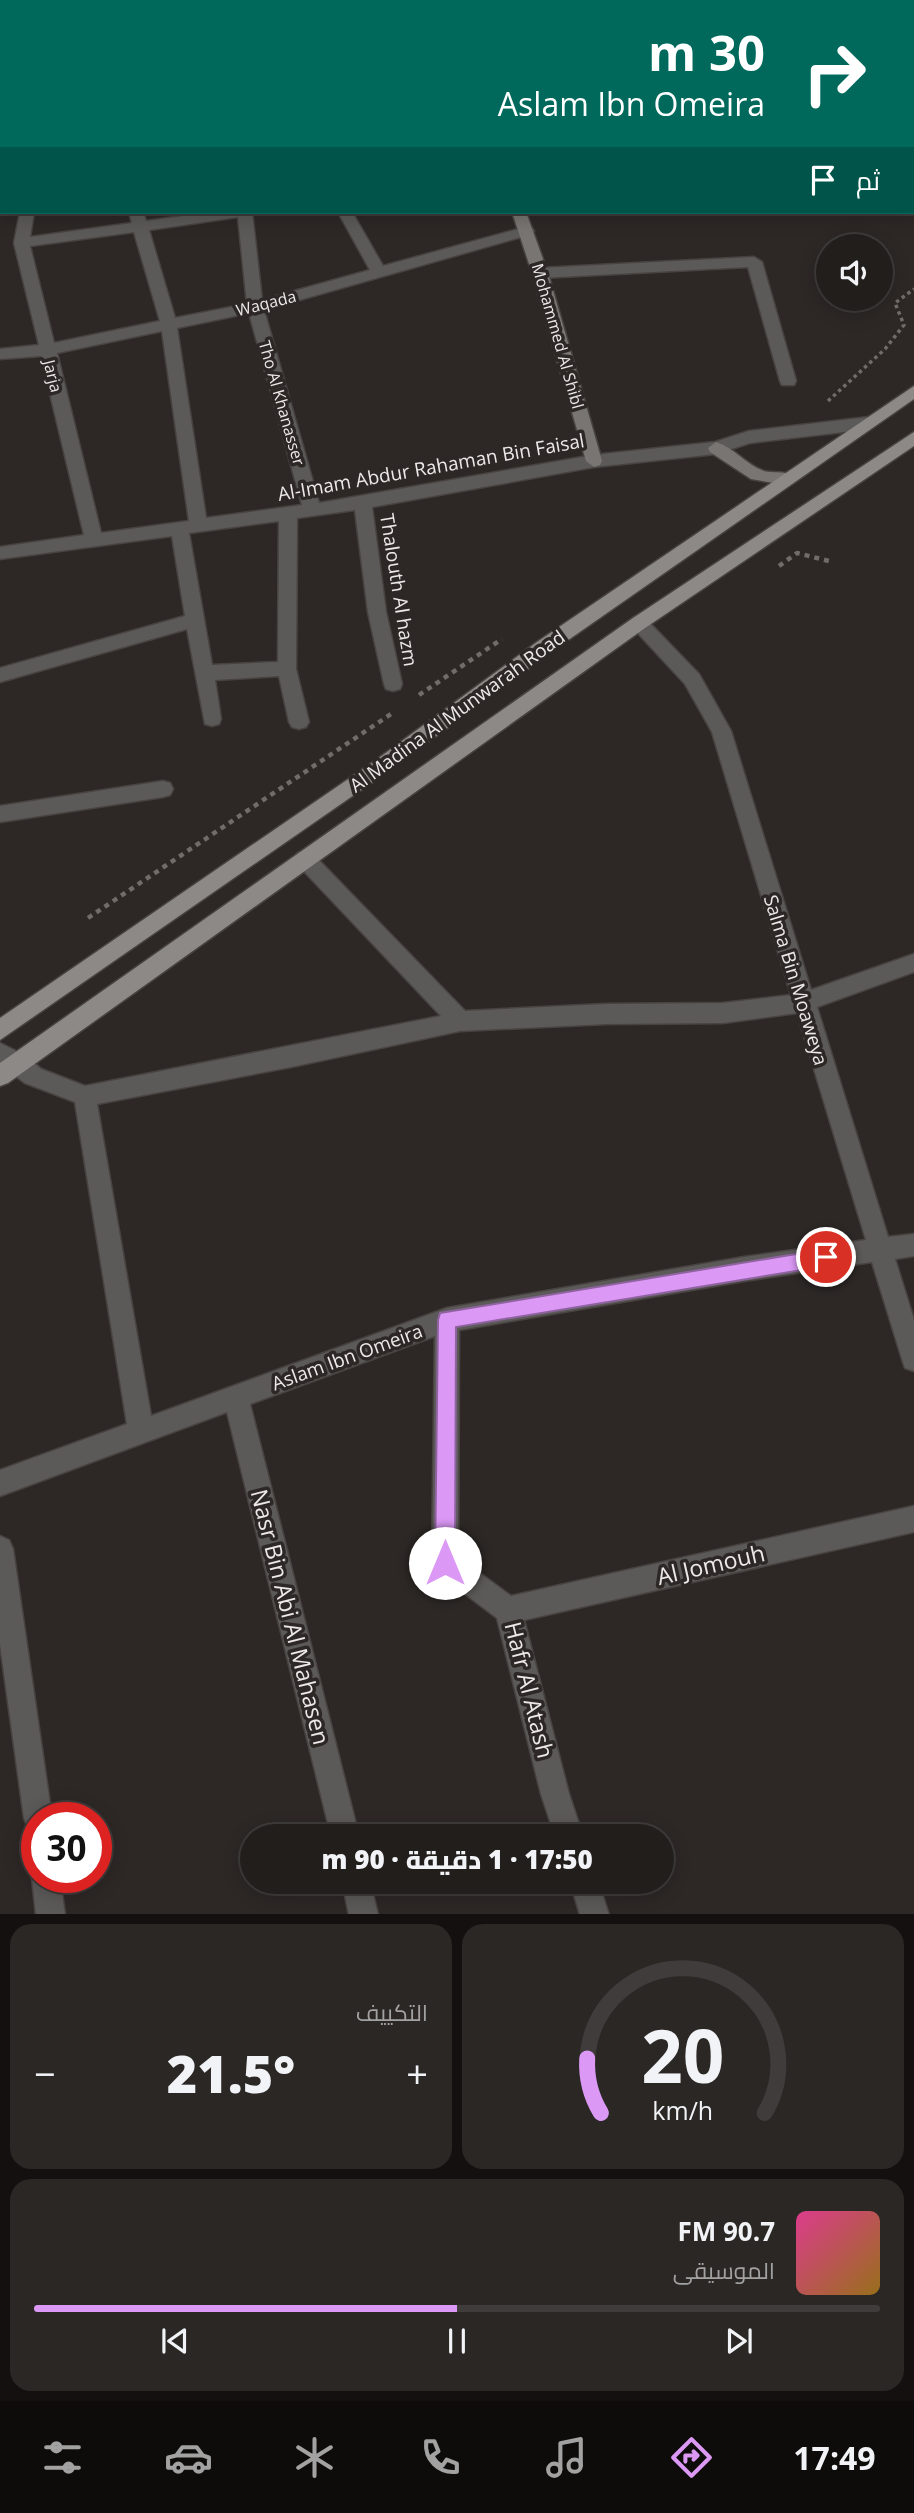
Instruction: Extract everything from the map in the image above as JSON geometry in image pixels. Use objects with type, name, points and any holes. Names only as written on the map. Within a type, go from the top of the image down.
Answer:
[{"type":"main road","name":"Al Madina Al Munwarah Road","points":[[0,1030],[425,734],[544,647],[914,391]]},
{"type":"main road","name":"Al Madina Al Munwarah Road","points":[[6,1064],[438,767],[639,623],[914,438]]},
{"type":"main road","points":[[425,734],[438,767]]},
{"type":"street","name":"Jarja","points":[[27,214],[22,243],[93,540]]},
{"type":"street","points":[[22,243],[138,219],[214,214]]},
{"type":"street","name":"Tho Al Khanasser","points":[[244,214],[255,307],[312,510]]},
{"type":"street","points":[[346,214],[380,274]]},
{"type":"street","name":"Mohammed Al Shibl","points":[[520,214],[540,273],[594,461]]},
{"type":"street","points":[[138,219],[169,325],[198,526]]},
{"type":"street","name":"Waqada","points":[[0,354],[46,350],[255,307],[527,231]]},
{"type":"street","points":[[540,273],[754,262],[788,381]]},
{"type":"street","name":"Al-Imam Abdur Rahaman Bin Faisal","points":[[0,553],[363,503],[594,461],[716,448],[749,437],[869,423]]},
{"type":"street","points":[[716,448],[730,454],[752,473],[767,478],[786,478]]},
{"type":"street","name":"Thalouth Al hazm","points":[[363,503],[377,612],[393,684]]},
{"type":"street","points":[[288,513],[287,669],[299,722]]},
{"type":"street","points":[[178,528],[212,719]]},
{"type":"street","points":[[0,675],[195,620]]},
{"type":"street","name":"Salma Bin Moaweya","points":[[639,623],[692,679],[721,732],[802,1003],[914,1359]]},
{"type":"street","points":[[204,673],[287,669]]},
{"type":"street","points":[[0,814],[163,789]]},
{"type":"street","points":[[305,859],[460,1021]]},
{"type":"street","points":[[6,1064],[85,1096],[291,1057],[460,1021],[606,1014],[723,1013],[802,1003],[914,963]]},
{"type":"street","points":[[85,1096],[141,1432]]},
{"type":"street","name":"Aslam Ibn Omeira","points":[[0,1483],[447,1320],[744,1269],[914,1245]]},
{"type":"street","name":"Hafr Al Atash","points":[[447,1320],[445,1563],[508,1610],[565,1824]]},
{"type":"street","name":"Nasr Bin Abi Al Mahasen","points":[[236,1397],[342,1824]]},
{"type":"street","name":"Al Jomouh","points":[[508,1610],[914,1519]]},
{"type":"street","points":[[0,1549],[35,1802]]},
{"type":"street","points":[[48,1893],[51,1914]]},
{"type":"street","points":[[359,1894],[364,1914]]},
{"type":"street","points":[[589,1894],[596,1914]]},
{"type":"path","points":[[825,404],[885,349],[904,325],[895,303],[914,289]]},
{"type":"route","points":[[445,1563],[447,1320],[826,1257]]}]
